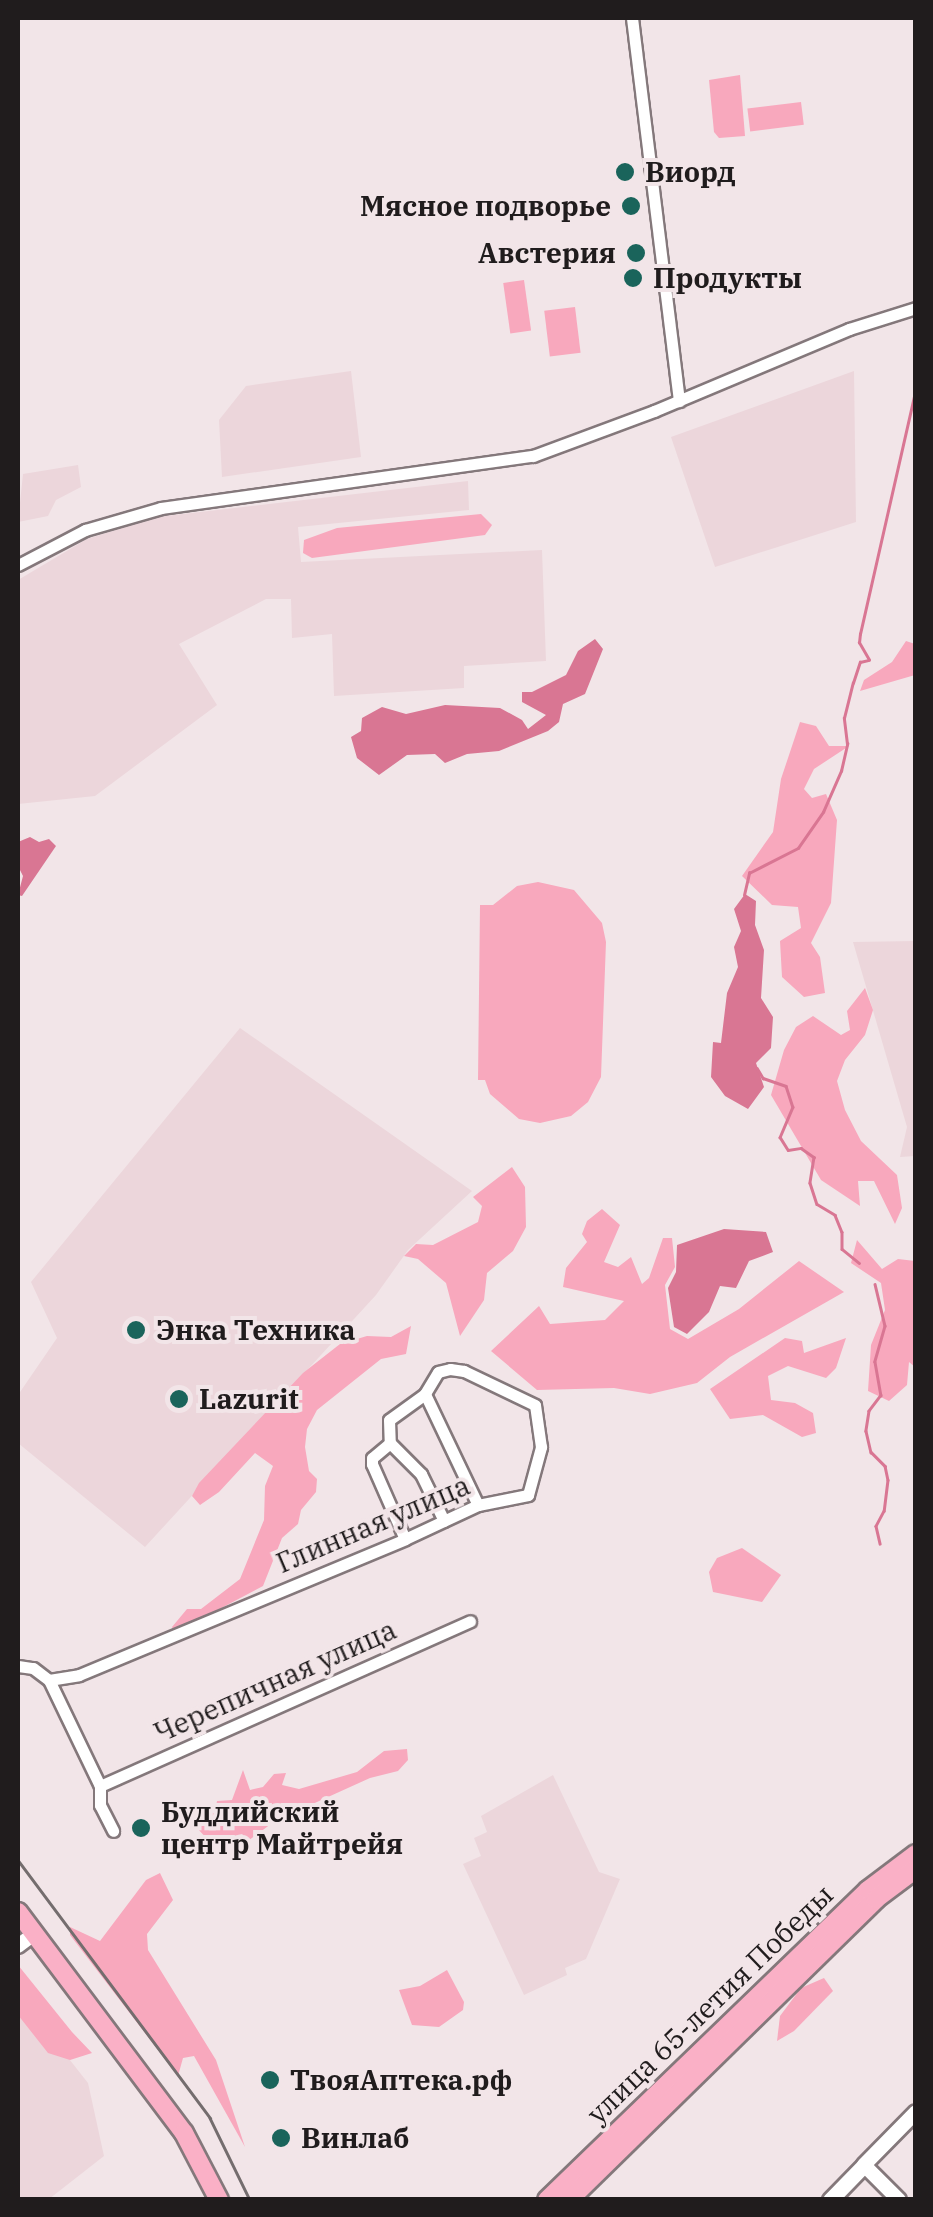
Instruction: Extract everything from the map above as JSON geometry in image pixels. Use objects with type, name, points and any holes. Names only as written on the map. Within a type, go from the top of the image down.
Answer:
[{"type":"main road","name":"улица 65-летия Победы","points":[[547,2200],[868,1890],[916,1854]]},
{"type":"main road","name":"улица 65-летия Победы","points":[[569,2200],[876,1900],[916,1869]]},
{"type":"main road","points":[[18,1912],[184,2133],[218,2199]]},
{"type":"main road","points":[[830,2200],[864,2165]]},
{"type":"street","points":[[632,18],[679,400]]},
{"type":"street","points":[[18,565],[85,530],[161,508],[516,459],[679,400],[849,329],[916,308]]},
{"type":"street","name":"Глинная улица","points":[[49,1680],[79,1675],[478,1505],[528,1496],[540,1458],[539,1411],[464,1371],[438,1372],[425,1394],[390,1420],[386,1447]]},
{"type":"street","points":[[425,1394],[478,1505]]},
{"type":"street","points":[[405,1538],[372,1464],[372,1458],[386,1447],[421,1474],[444,1521]]},
{"type":"street","name":"Черепичная улица","points":[[100,1786],[470,1621]]},
{"type":"street","points":[[18,1666],[33,1668],[49,1680],[100,1786],[100,1805],[113,1831]]},
{"type":"street","points":[[18,1946],[34,1934]]},
{"type":"street","points":[[898,2200],[864,2165],[916,2112]]},
{"type":"shaded area","points":[[740,75],[745,136],[719,138],[714,132],[709,80]]},
{"type":"shaded area","points":[[801,102],[804,125],[750,131],[747,109]]},
{"type":"shaded area","points":[[524,280],[531,331],[510,333],[503,283]]},
{"type":"shaded area","points":[[575,307],[581,353],[550,356],[544,311]]},
{"type":"shaded area","points":[[351,371],[361,457],[222,477],[219,420],[246,386]]},
{"type":"shaded area","points":[[854,371],[856,522],[715,567],[671,437]]},
{"type":"shaded area","points":[[78,465],[81,487],[56,500],[48,516],[18,522],[23,474]]},
{"type":"shaded area","points":[[468,481],[469,510],[298,527],[301,562],[542,550],[546,661],[464,666],[464,688],[334,696],[332,634],[292,638],[291,599],[266,599],[179,644],[217,705],[95,796],[18,804],[18,580],[87,539],[157,517]]},
{"type":"shaded area","points":[[481,514],[492,525],[485,535],[312,558],[303,553],[304,540],[337,528]]},
{"type":"shaded area","points":[[595,639],[603,649],[585,694],[563,704],[559,722],[548,731],[499,751],[467,754],[445,763],[435,754],[407,755],[379,775],[357,758],[351,737],[361,731],[362,718],[382,707],[406,714],[445,705],[500,708],[522,720],[528,729],[546,715],[522,702],[522,692],[532,692],[566,675],[578,651]]},
{"type":"shaded area","points":[[906,641],[915,644],[915,675],[860,691],[864,680],[892,662]]},
{"type":"shaded area","points":[[800,722],[816,726],[829,746],[849,746],[814,769],[804,789],[812,798],[826,794],[837,820],[831,903],[811,943],[820,957],[825,993],[804,997],[782,977],[780,941],[801,928],[798,907],[772,905],[742,876],[773,832],[781,779]]},
{"type":"shaded area","points":[[30,837],[39,842],[49,839],[56,846],[22,896],[18,895],[23,876],[18,866],[18,842]]},
{"type":"shaded area","points":[[538,882],[574,890],[602,923],[606,942],[601,1077],[588,1102],[571,1116],[540,1123],[519,1119],[490,1094],[485,1080],[478,1080],[480,905],[493,905],[517,886]]},
{"type":"shaded area","points":[[745,894],[756,901],[755,925],[764,950],[761,998],[773,1017],[771,1048],[756,1063],[764,1087],[748,1109],[725,1096],[711,1077],[713,1042],[721,1043],[727,993],[738,967],[734,947],[741,931],[734,909]]},
{"type":"shaded area","points":[[915,941],[915,1156],[900,1157],[907,1127],[853,942]]},
{"type":"shaded area","points":[[865,988],[873,1010],[865,1035],[845,1060],[837,1081],[845,1110],[861,1141],[897,1175],[902,1208],[895,1224],[874,1181],[858,1181],[860,1206],[821,1180],[771,1095],[784,1050],[796,1027],[813,1016],[841,1035],[850,1030],[847,1011]]},
{"type":"shaded area","points":[[240,1028],[472,1191],[408,1250],[376,1295],[145,1547],[18,1443],[18,1395],[57,1338],[31,1282]]},
{"type":"shaded area","points":[[512,1167],[525,1187],[526,1227],[513,1251],[487,1273],[484,1300],[460,1336],[446,1283],[418,1259],[404,1256],[416,1244],[433,1245],[478,1222],[482,1206],[473,1197]]},
{"type":"shaded area","points":[[602,1209],[620,1225],[604,1262],[618,1267],[631,1257],[642,1284],[649,1278],[663,1238],[672,1238],[675,1267],[665,1285],[670,1329],[688,1339],[739,1309],[799,1261],[844,1292],[730,1357],[697,1383],[650,1394],[614,1388],[537,1390],[491,1351],[539,1306],[550,1324],[605,1320],[624,1301],[563,1287],[566,1268],[587,1242],[582,1234],[587,1221]]},
{"type":"shaded area","points":[[724,1229],[766,1232],[773,1252],[749,1261],[736,1288],[720,1286],[709,1312],[687,1334],[674,1327],[668,1288],[676,1272],[677,1245]]},
{"type":"shaded area","points":[[857,1240],[882,1269],[898,1259],[915,1261],[915,1367],[909,1362],[907,1385],[889,1401],[868,1391],[871,1345],[885,1310],[881,1283],[851,1263]]},
{"type":"shaded area","points":[[411,1326],[406,1354],[381,1359],[317,1410],[307,1429],[305,1447],[309,1471],[317,1479],[316,1492],[301,1510],[298,1524],[282,1538],[263,1586],[174,1633],[172,1627],[187,1609],[201,1609],[240,1579],[264,1520],[265,1486],[273,1466],[255,1453],[219,1492],[200,1505],[192,1496],[199,1483],[303,1373],[340,1344],[367,1336],[391,1337]]},
{"type":"shaded area","points":[[785,1338],[802,1341],[804,1353],[846,1338],[836,1368],[826,1378],[788,1366],[768,1376],[771,1400],[795,1403],[813,1413],[816,1433],[802,1437],[763,1415],[730,1419],[710,1389]]},
{"type":"shaded area","points":[[742,1548],[781,1575],[762,1602],[713,1592],[709,1572],[717,1558]]},
{"type":"shaded area","points":[[407,1749],[408,1760],[398,1771],[370,1778],[275,1821],[245,1843],[211,1843],[196,1827],[215,1811],[217,1801],[232,1800],[243,1770],[250,1790],[263,1787],[274,1774],[286,1773],[282,1785],[299,1789],[357,1772],[384,1751]]},
{"type":"shaded area","points":[[553,1775],[599,1872],[620,1879],[586,1959],[565,1968],[567,1975],[524,1995],[463,1864],[481,1856],[474,1838],[487,1832],[481,1816]]},
{"type":"shaded area","points":[[160,1873],[173,1900],[147,1934],[148,1950],[216,2060],[245,2147],[194,2056],[183,2058],[178,2076],[70,1935],[70,1927],[100,1941],[146,1880]]},
{"type":"shaded area","points":[[18,1965],[92,2053],[70,2060],[48,2053],[18,2015]]},
{"type":"shaded area","points":[[447,1970],[464,2002],[463,2010],[439,2027],[412,2025],[399,1990],[420,1986]]},
{"type":"shaded area","points":[[824,1978],[833,1991],[794,2031],[777,2041],[780,2016],[801,1988]]},
{"type":"shaded area","points":[[18,1994],[88,2083],[104,2156],[49,2199],[18,2199]]},
{"type":"waterway","points":[[744,895],[749,873],[798,848],[823,812],[841,771],[847,744],[844,718],[860,662],[869,660],[859,643],[860,634],[916,388]]},
{"type":"waterway","points":[[757,1068],[763,1078],[786,1086],[793,1107],[780,1137],[788,1150],[801,1148],[814,1157],[810,1183],[817,1204],[835,1215],[842,1232],[842,1249],[859,1263]]},
{"type":"waterway","points":[[875,1284],[885,1326],[875,1362],[881,1395],[869,1411],[866,1431],[871,1452],[885,1466],[888,1480],[884,1511],[876,1526],[880,1544]]},
{"type":"tram line","points":[[18,1860],[210,2118],[250,2200]]},
{"type":"place","name":"Виорд","points":[[625,172]]},
{"type":"place","name":"Мясное подворье","points":[[631,206]]},
{"type":"place","name":"Австерия","points":[[636,253]]},
{"type":"place","name":"Продукты","points":[[633,278]]},
{"type":"place","name":"Энка Техника","points":[[136,1330]]},
{"type":"place","name":"Lazurit","points":[[179,1399]]},
{"type":"place","name":"Буддийский центр Майтрейя","points":[[141,1828]]},
{"type":"place","name":"ТвояАптека.рф","points":[[270,2080]]},
{"type":"place","name":"Винлаб","points":[[281,2138]]}]
